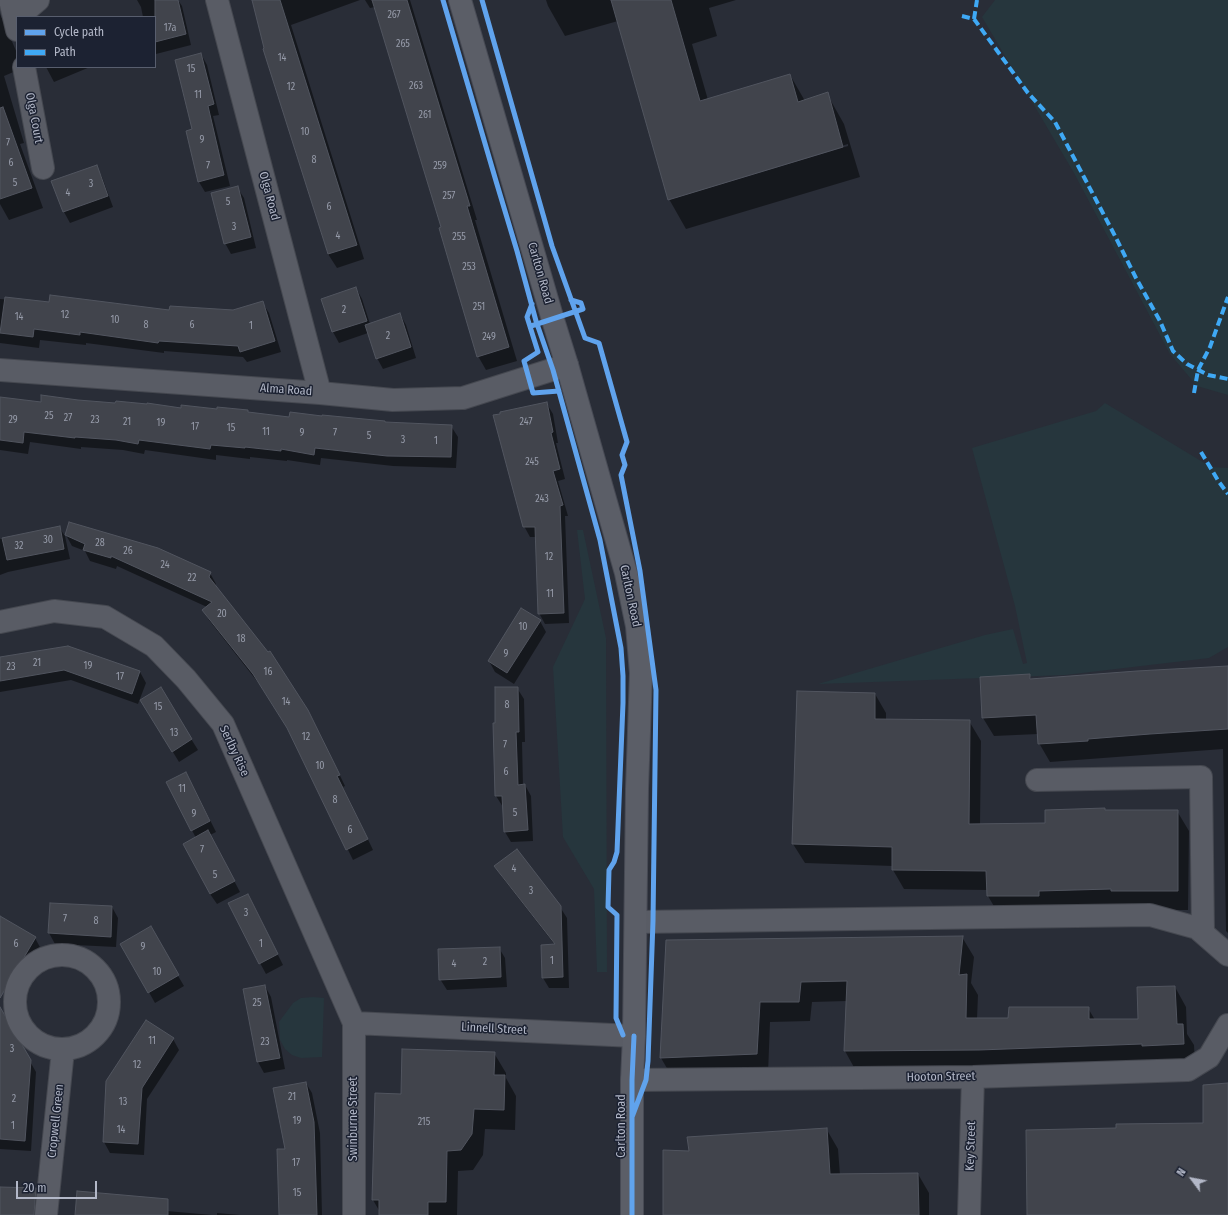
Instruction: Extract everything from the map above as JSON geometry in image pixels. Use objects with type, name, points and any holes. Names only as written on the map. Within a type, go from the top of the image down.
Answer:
[{"type":"main road","name":"Carlton Road","points":[[460,0],[567,365],[626,573],[637,626],[641,673],[637,789],[637,922],[632,1080],[632,1215]]},
{"type":"street","points":[[16,16],[38,0]]},
{"type":"street","name":"Olga Road","points":[[218,0],[320,393]]},
{"type":"street","name":"Olga Court","points":[[24,68],[43,168]]},
{"type":"street","name":"Alma Road","points":[[0,370],[320,393],[393,400],[463,398],[567,365]]},
{"type":"street","name":"Serlby Rise","points":[[0,622],[54,611],[105,617],[154,646],[186,678],[223,724],[354,1023]]},
{"type":"street","points":[[1037,780],[1201,777],[1202,933]]},
{"type":"street","points":[[637,922],[1150,915],[1197,928],[1228,955]]},
{"type":"street","points":[[60,955],[81,959],[98,972],[109,989],[108,1012],[100,1031],[83,1045],[63,1050],[42,1046],[25,1033],[16,1014],[15,993],[24,974],[40,960],[60,955]]},
{"type":"street","name":"Linnell Street","points":[[354,1023],[634,1036]]},
{"type":"street","name":"Swinburne Street","points":[[354,1023],[354,1215]]},
{"type":"street","name":"Hooton Street","points":[[632,1080],[974,1077],[1188,1070],[1209,1057],[1228,1025]]},
{"type":"street","name":"Cropwell Green","points":[[46,1215],[63,1050]]},
{"type":"street","name":"Key Street","points":[[969,1215],[974,1077]]},
{"type":"shaded area","points":[[995,0],[1228,0],[1228,395],[1197,386],[1170,354],[1074,173],[982,17]]},
{"type":"shaded area","points":[[1105,403],[1211,467],[1228,468],[1228,647],[1209,658],[1065,675],[818,684],[985,635],[1013,629],[1023,664],[1027,663],[1015,606],[972,448],[1096,411]]},
{"type":"shaded area","points":[[577,530],[583,530],[606,638],[607,972],[597,972],[594,889],[563,837],[553,667],[585,599]]},
{"type":"shaded area","points":[[301,998],[324,998],[322,1057],[301,1058],[292,1055],[285,1049],[280,1040],[279,1022],[293,1003]]},
{"type":"building","points":[[155,0],[178,0],[186,34],[156,42]]},
{"type":"building","points":[[252,0],[280,0],[357,245],[328,254],[263,49]]},
{"type":"building","points":[[372,0],[407,0],[470,206],[467,206],[509,347],[477,357],[439,228],[441,227]]},
{"type":"building","points":[[611,0],[671,0],[700,101],[790,74],[798,102],[828,92],[843,147],[668,200]]},
{"type":"building","points":[[201,53],[214,104],[208,106],[224,175],[198,182],[186,131],[192,129],[175,60]]},
{"type":"building","points":[[3,107],[32,188],[0,199],[0,108]]},
{"type":"building","points":[[97,165],[108,196],[63,212],[51,181]]},
{"type":"building","points":[[238,186],[251,237],[224,244],[211,193]]},
{"type":"building","points":[[356,287],[367,321],[332,332],[321,299]]},
{"type":"building","points":[[50,295],[169,310],[170,306],[233,310],[263,301],[275,341],[240,352],[238,346],[159,341],[158,343],[80,332],[80,335],[34,329],[33,337],[0,333],[5,297],[49,302]]},
{"type":"building","points":[[400,313],[411,347],[376,359],[365,325]]},
{"type":"building","points":[[41,395],[115,403],[116,401],[147,403],[181,408],[181,405],[217,409],[217,407],[248,410],[248,412],[289,417],[290,412],[385,422],[452,425],[451,457],[387,456],[315,448],[314,455],[281,449],[281,451],[211,445],[210,449],[139,440],[138,444],[116,440],[75,438],[24,432],[23,443],[0,440],[0,397],[41,402]]},
{"type":"building","points":[[547,402],[553,432],[551,433],[560,469],[553,471],[563,505],[560,506],[564,613],[538,614],[535,527],[523,527],[493,415],[500,414],[500,412]]},
{"type":"building","points":[[69,522],[158,548],[211,572],[209,577],[268,652],[270,651],[308,710],[340,775],[337,776],[368,839],[346,850],[287,728],[253,674],[202,610],[212,602],[111,556],[111,558],[83,550],[85,544],[65,535]]},
{"type":"building","points":[[60,526],[64,549],[7,560],[2,538]]},
{"type":"building","points":[[521,608],[541,620],[507,673],[488,661]]},
{"type":"building","points":[[68,646],[140,671],[132,694],[64,670],[0,681],[0,657]]},
{"type":"building","points":[[1228,666],[1228,729],[1038,744],[1036,715],[982,718],[980,677],[1030,674],[1030,679]]},
{"type":"building","points":[[161,687],[192,739],[172,752],[140,700]]},
{"type":"building","points":[[495,687],[518,687],[519,732],[516,732],[518,785],[525,784],[528,830],[504,832],[502,796],[495,796],[493,723],[495,723]]},
{"type":"building","points":[[797,691],[875,693],[875,719],[970,720],[969,824],[1045,823],[1045,810],[1105,808],[1105,810],[1178,810],[1178,891],[1111,891],[1111,889],[1039,891],[1039,896],[987,896],[986,871],[892,870],[892,847],[792,844]]},
{"type":"building","points":[[186,772],[210,821],[191,831],[166,782]]},
{"type":"building","points":[[208,830],[235,881],[210,894],[183,844]]},
{"type":"building","points":[[517,849],[561,906],[563,977],[542,978],[541,945],[555,944],[494,866]]},
{"type":"building","points":[[248,894],[278,954],[259,964],[228,903]]},
{"type":"building","points":[[50,903],[112,906],[111,937],[48,933]]},
{"type":"building","points":[[0,916],[36,937],[0,998]]},
{"type":"building","points":[[151,926],[179,975],[148,993],[120,944]]},
{"type":"building","points":[[963,936],[959,975],[967,974],[966,1018],[1008,1018],[1009,1007],[1089,1007],[1089,1019],[1138,1019],[1137,987],[1175,986],[1177,1024],[1183,1024],[1184,1044],[1142,1046],[1142,1044],[979,1050],[844,1051],[847,981],[801,982],[799,1002],[760,1002],[757,1054],[660,1058],[666,940]]},
{"type":"building","points":[[500,947],[501,977],[439,980],[438,949]]},
{"type":"building","points":[[265,985],[280,1058],[257,1062],[243,989]]},
{"type":"building","points":[[0,1007],[31,1060],[25,1141],[0,1139]]},
{"type":"building","points":[[146,1020],[174,1038],[142,1088],[138,1144],[103,1142],[106,1081]]},
{"type":"building","points":[[402,1049],[495,1052],[494,1075],[505,1075],[504,1110],[474,1109],[472,1134],[461,1150],[447,1151],[446,1202],[428,1202],[428,1215],[379,1215],[379,1200],[372,1200],[375,1093],[401,1094]]},
{"type":"building","points":[[306,1082],[314,1122],[317,1215],[279,1215],[277,1149],[285,1149],[273,1088]]},
{"type":"building","points":[[1228,1083],[1228,1215],[1027,1215],[1026,1130],[1116,1128],[1116,1124],[1203,1123],[1203,1085]]},
{"type":"building","points":[[827,1128],[830,1174],[918,1173],[919,1215],[663,1215],[663,1150],[689,1151],[687,1137]]},
{"type":"building","points":[[0,1187],[36,1188],[34,1215],[0,1215]]},
{"type":"building","points":[[77,1191],[168,1199],[168,1215],[75,1215]]},
{"type":"marked path","points":[[974,19],[977,0]]},
{"type":"marked path","points":[[962,16],[974,19],[1028,93],[1055,122],[1160,321],[1173,351],[1187,364],[1208,375],[1228,379]]},
{"type":"marked path","points":[[1194,393],[1198,370],[1210,347],[1228,297]]},
{"type":"marked path","points":[[1201,452],[1228,494]]},
{"type":"cycle path","points":[[443,0],[517,251],[536,321],[553,370],[600,540],[621,648],[623,703],[617,852],[614,862],[609,870],[608,907],[617,915],[616,1018],[623,1035]]},
{"type":"cycle path","points":[[482,0],[552,246],[585,338],[599,343],[627,442],[622,455],[625,465],[621,475],[640,571],[656,690],[653,921],[648,1061],[646,1080],[632,1117]]},
{"type":"cycle path","points":[[531,326],[583,309],[581,303],[571,300]]},
{"type":"cycle path","points":[[532,304],[527,317],[538,352],[524,361],[533,393],[559,391]]},
{"type":"cycle path","points":[[632,1215],[632,1080],[634,1036]]}]
